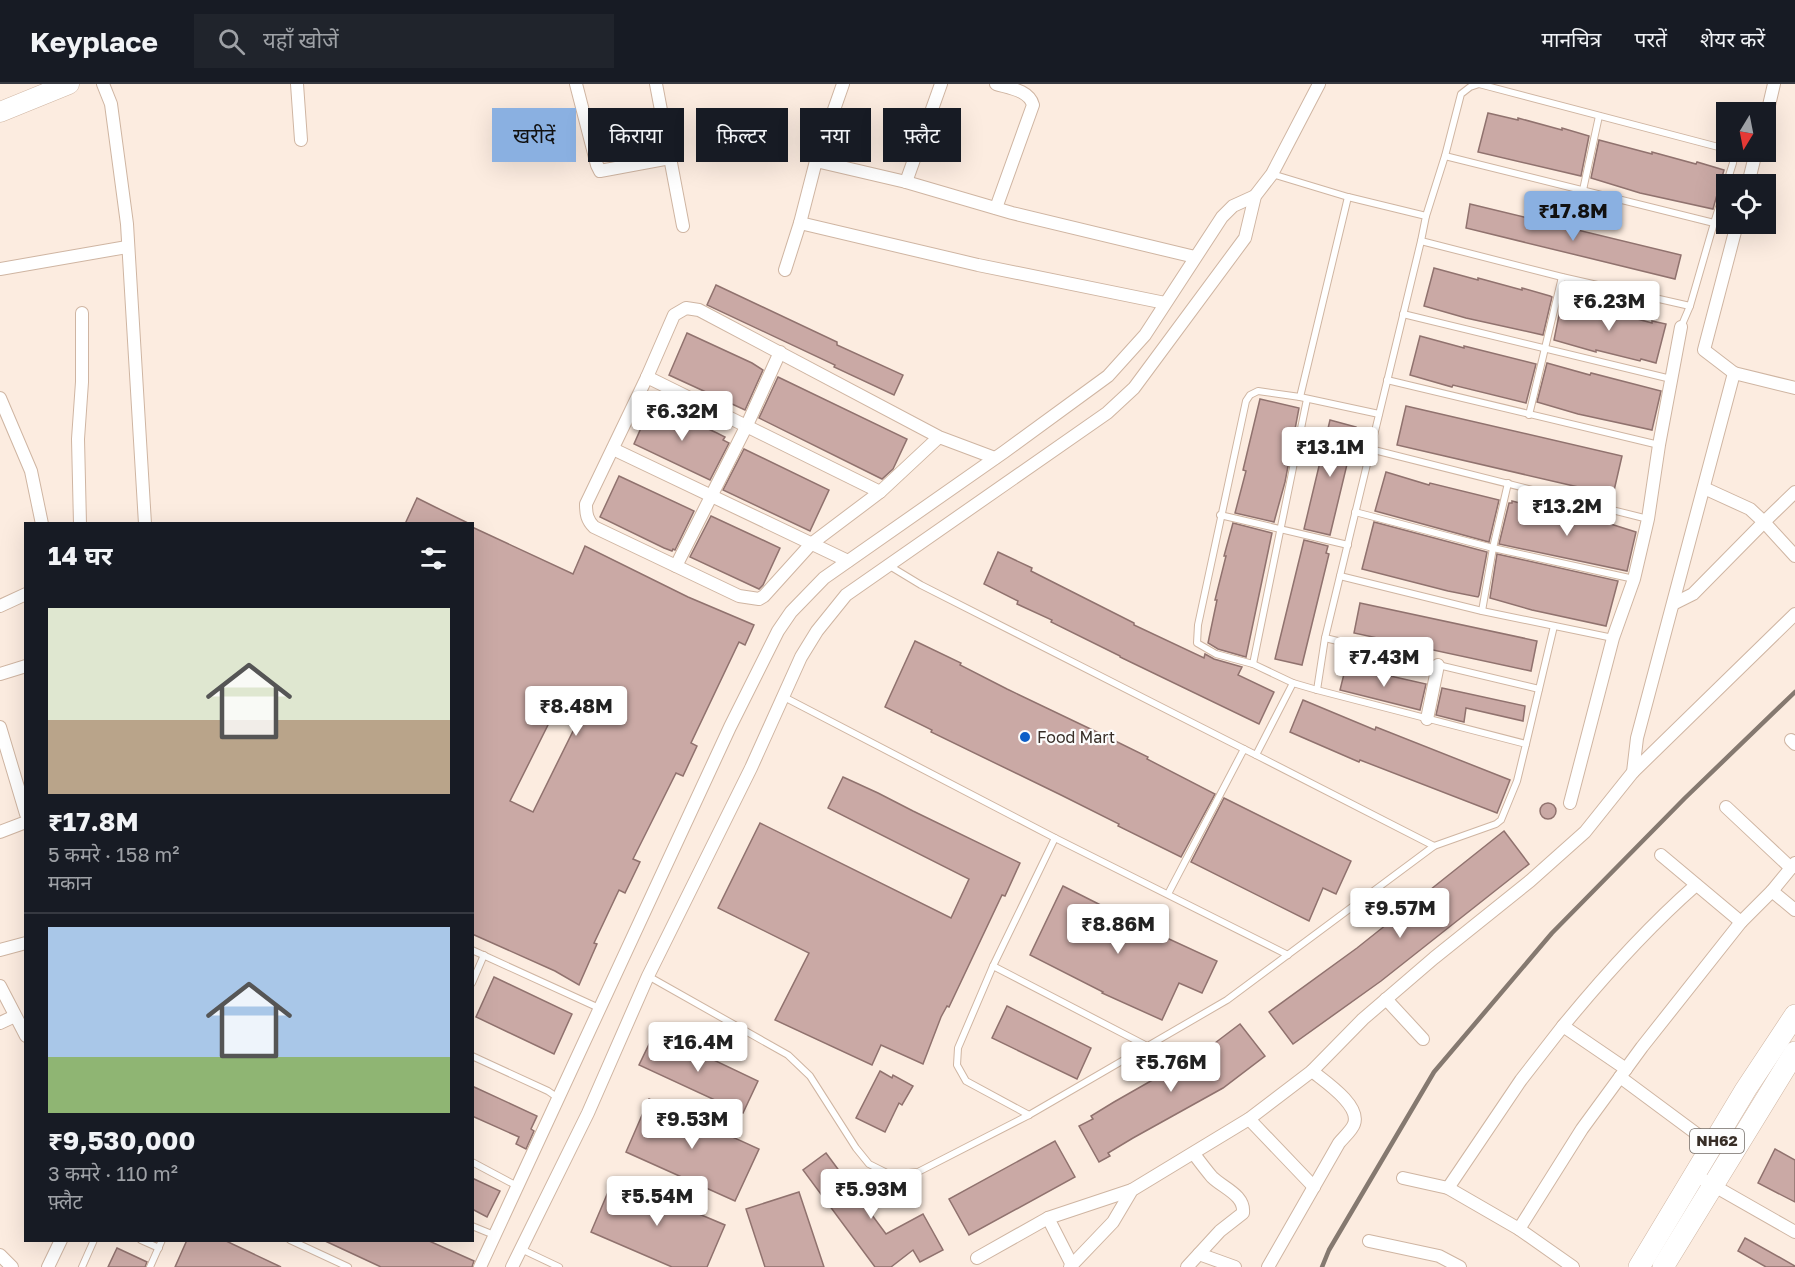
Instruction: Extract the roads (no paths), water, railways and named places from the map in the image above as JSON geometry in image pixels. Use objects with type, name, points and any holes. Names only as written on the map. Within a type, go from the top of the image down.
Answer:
[{"type":"highway","name":"NH62","points":[[1663,1267],[1704,1181],[1713,1146],[1746,1089],[1795,1015]]},
{"type":"highway","name":"NH62","points":[[1639,1267],[1704,1181],[1795,1052]]},
{"type":"main road","points":[[0,112],[69,84]]},
{"type":"street","points":[[103,84],[111,104],[127,224],[145,522]]},
{"type":"street","points":[[297,84],[302,140]]},
{"type":"street","points":[[576,84],[588,130]]},
{"type":"street","points":[[656,84],[661,108]]},
{"type":"street","points":[[835,108],[843,84]]},
{"type":"street","points":[[906,182],[941,84]]},
{"type":"street","points":[[996,84],[1026,93],[1033,105],[996,208]]},
{"type":"street","points":[[512,1267],[588,1113],[648,976],[751,768],[801,657],[817,631],[846,595],[1107,413],[1134,388],[1245,238],[1255,196],[1272,174],[1319,84]]},
{"type":"street","points":[[1770,102],[1774,84]]},
{"type":"street","points":[[596,162],[600,171],[648,162]]},
{"type":"street","points":[[671,162],[683,226]]},
{"type":"street","points":[[785,270],[816,162]]},
{"type":"street","points":[[820,162],[1195,257]]},
{"type":"street","points":[[480,1267],[730,727],[778,631],[791,612],[824,578],[1108,376],[1145,335],[1222,217],[1233,206],[1255,196]]},
{"type":"street","points":[[800,223],[978,265],[1165,303]]},
{"type":"street","points":[[1734,234],[1704,350],[1734,373],[1795,388]]},
{"type":"street","points":[[0,269],[127,247]]},
{"type":"street","points":[[939,437],[880,492],[811,544],[759,599],[739,596],[594,527],[586,514],[586,504],[674,315],[686,308],[699,310],[939,437],[995,458]]},
{"type":"street","points":[[80,522],[78,439],[82,382],[82,313]]},
{"type":"street","points":[[1570,803],[1613,638],[1634,579],[1648,519],[1659,445],[1682,327]]},
{"type":"street","points":[[676,566],[747,425],[780,352]]},
{"type":"street","points":[[1633,772],[1637,738],[1734,373]]},
{"type":"street","points":[[647,377],[880,492]]},
{"type":"street","points":[[0,398],[31,471],[42,522]]},
{"type":"street","points":[[613,449],[848,561]]},
{"type":"street","points":[[1673,604],[1693,594],[1793,494],[1795,480]]},
{"type":"street","points":[[1704,488],[1750,508],[1795,556]]},
{"type":"street","points":[[0,606],[24,595]]},
{"type":"street","points":[[977,1258],[1048,1218],[1132,1190],[1249,1119],[1312,1071],[1363,1019],[1530,881],[1585,832],[1633,772],[1795,614]]},
{"type":"street","points":[[1427,719],[1438,665]]},
{"type":"street","points":[[0,674],[24,667]]},
{"type":"street","points":[[0,727],[24,807]]},
{"type":"street","points":[[1519,1229],[1582,1129],[1623,1073],[1741,922],[1772,891],[1793,865],[1726,807]]},
{"type":"street","points":[[0,832],[24,823]]},
{"type":"street","points":[[1660,855],[1741,922]]},
{"type":"street","points":[[1448,1188],[1521,1080],[1594,988],[1644,933],[1696,885]]},
{"type":"street","points":[[1772,891],[1795,910]]},
{"type":"street","points":[[0,950],[24,944]]},
{"type":"street","points":[[0,986],[24,1032]]},
{"type":"street","points":[[1386,999],[1423,1039]]},
{"type":"street","points":[[0,1023],[15,1016]]},
{"type":"street","points":[[1563,1026],[1713,1146]]},
{"type":"street","points":[[1268,1267],[1339,1143],[1354,1125],[1354,1113],[1346,1099],[1312,1071]]},
{"type":"street","points":[[1249,1119],[1314,1187]]},
{"type":"street","points":[[1186,1267],[1220,1231],[1243,1213],[1244,1206],[1240,1199],[1213,1178],[1194,1154]]},
{"type":"street","points":[[1403,1178],[1448,1188],[1519,1229],[1573,1267]]},
{"type":"street","points":[[1704,1181],[1795,1232]]},
{"type":"street","points":[[1048,1218],[1071,1266],[1113,1222],[1132,1190]]},
{"type":"street","points":[[1369,1241],[1439,1256],[1460,1267]]},
{"type":"street","points":[[48,1267],[60,1242]]},
{"type":"street","points":[[1199,1254],[1235,1267]]},
{"type":"street","points":[[0,1255],[12,1267]]},
{"type":"lane","points":[[1317,690],[1325,638],[1426,216],[1461,94],[1479,84],[1716,147]]},
{"type":"lane","points":[[1583,190],[1599,116]]},
{"type":"lane","points":[[1445,156],[1714,223]]},
{"type":"lane","points":[[1682,327],[1733,162]]},
{"type":"lane","points":[[1272,174],[1348,197],[1426,216]]},
{"type":"lane","points":[[1300,397],[1348,197]]},
{"type":"lane","points":[[1421,241],[1562,277],[1690,306]]},
{"type":"lane","points":[[1529,415],[1562,277]]},
{"type":"lane","points":[[1403,314],[1671,379]]},
{"type":"lane","points":[[1387,380],[1659,445]]},
{"type":"lane","points":[[1379,414],[1300,397],[1258,391],[1250,394],[1246,401],[1220,515],[1198,625],[1197,643],[1216,654],[1253,664],[1317,690],[1526,744]]},
{"type":"lane","points":[[1253,664],[1307,399]]},
{"type":"lane","points":[[1370,449],[1648,519]]},
{"type":"lane","points":[[1482,611],[1508,483]]},
{"type":"lane","points":[[1355,512],[1493,549],[1634,579]]},
{"type":"lane","points":[[1220,515],[1348,545]]},
{"type":"lane","points":[[888,565],[921,585],[1434,846]]},
{"type":"lane","points":[[1340,576],[1482,611],[1613,638]]},
{"type":"lane","points":[[648,976],[788,1055],[810,1076],[856,1148],[869,1164],[891,1175],[918,1172],[1029,1115],[1227,1000],[1434,846],[1482,830],[1501,820],[1517,781],[1554,626]]},
{"type":"lane","points":[[1325,638],[1539,689]]},
{"type":"lane","points":[[1256,754],[1293,682]]},
{"type":"lane","points":[[783,697],[1055,838],[1288,955]]},
{"type":"lane","points":[[1168,894],[1244,749]]},
{"type":"lane","points":[[1029,1115],[966,1081],[957,1065],[958,1048],[993,966],[1055,838]]},
{"type":"lane","points":[[474,951],[599,1008]]},
{"type":"lane","points":[[474,978],[484,955]]},
{"type":"lane","points":[[993,966],[1147,1046]]},
{"type":"lane","points":[[474,1057],[548,1091],[558,1098]]},
{"type":"lane","points":[[474,1163],[518,1186]]},
{"type":"lane","points":[[474,1227],[494,1235]]},
{"type":"lane","points":[[82,1267],[93,1242]]},
{"type":"lane","points":[[146,1242],[159,1248]]},
{"type":"lane","points":[[150,1267],[161,1242]]},
{"type":"lane","points":[[294,1242],[348,1267]]},
{"type":"lane","points":[[521,1250],[560,1267]]},
{"type":"railway","points":[[1322,1267],[1329,1250],[1434,1072],[1552,933],[1685,798],[1795,692]]},
{"type":"place","name":"Food Mart","points":[[1025,737]]}]
